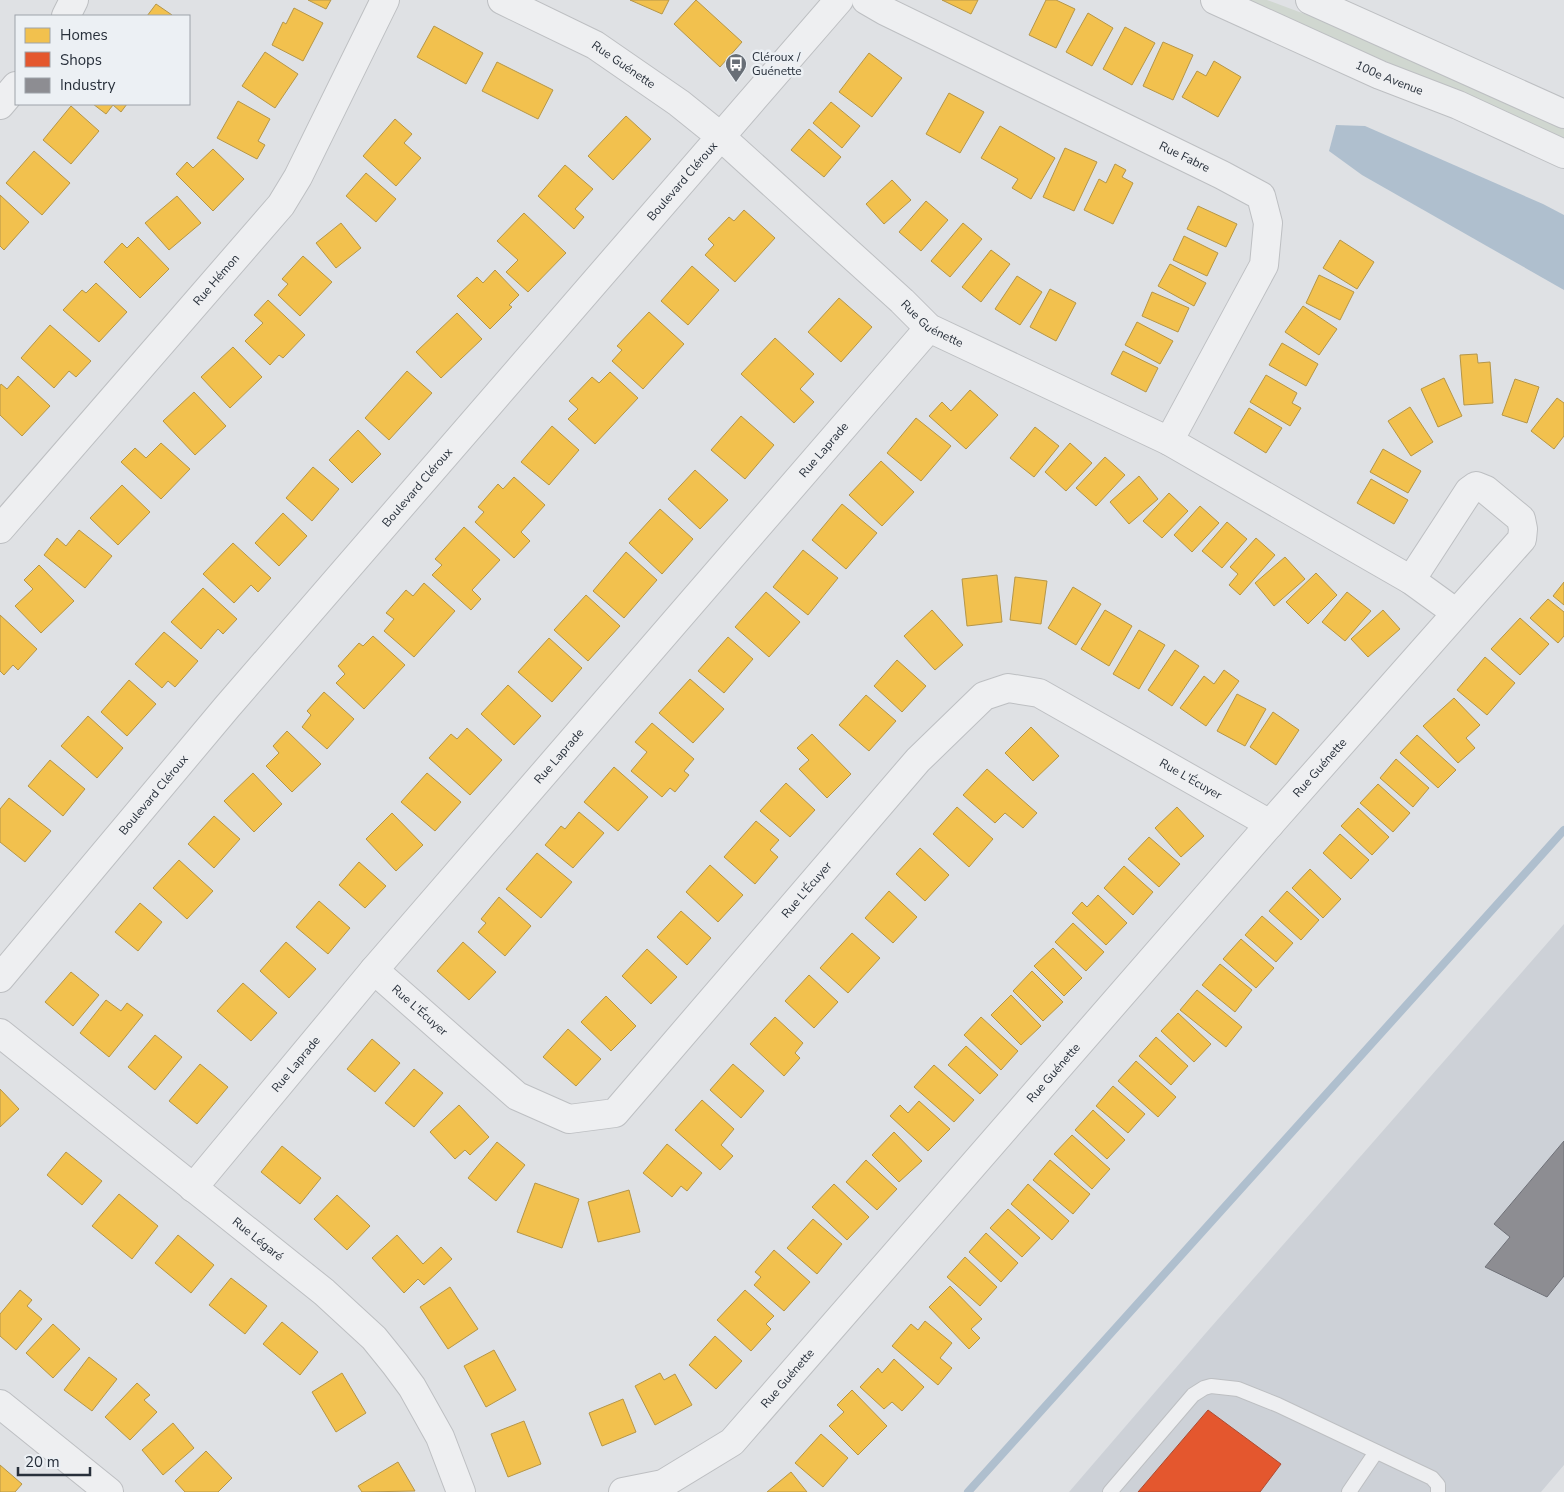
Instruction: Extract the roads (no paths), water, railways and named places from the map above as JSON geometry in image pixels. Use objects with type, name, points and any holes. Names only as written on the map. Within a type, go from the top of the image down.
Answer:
[{"type":"street","points":[[66,15],[74,0]]},
{"type":"street","name":"Rue Hémon","points":[[0,529],[281,205],[298,177],[386,0]]},
{"type":"street","name":"Rue Guénette","points":[[502,0],[595,45],[660,89],[720,136],[902,301],[929,328],[1170,441],[1411,580],[1455,612]]},
{"type":"street","name":"Boulevard Cléroux","points":[[0,978],[233,699],[839,0]]},
{"type":"street","name":"Rue Fabre","points":[[866,0],[1261,196],[1268,223],[1264,265],[1170,441]]},
{"type":"street","name":"100e Avenue","points":[[1215,0],[1380,75],[1458,104],[1564,154]]},
{"type":"street","points":[[1310,0],[1564,114]]},
{"type":"street","points":[[0,105],[15,87]]},
{"type":"street","name":"Rue Laprade","points":[[193,1188],[374,970],[929,328]]},
{"type":"street","name":"Rue Guénette","points":[[622,1492],[663,1484],[732,1442],[1455,612],[1522,539],[1521,519],[1486,490],[1476,486],[1469,491],[1411,580]]},
{"type":"street","name":"Rue L'Écuyer","points":[[374,970],[517,1096],[569,1119],[615,1112],[918,760],[984,696],[1008,688],[1040,693],[1270,824]]},
{"type":"street","name":"Rue Légaré","points":[[0,1033],[324,1292],[374,1338],[395,1364],[440,1437],[460,1492]]},
{"type":"street","points":[[0,1404],[109,1492]]},
{"type":"lane","points":[[1110,1492],[1193,1395],[1211,1386],[1238,1389],[1278,1405],[1432,1478],[1438,1485],[1438,1492]]},
{"type":"lane","points":[[1349,1492],[1376,1452]]},
{"type":"water","points":[[1336,125],[1365,126],[1564,215],[1564,290],[1362,175],[1329,151]]},
{"type":"waterway","points":[[968,1492],[1564,830]]},
{"type":"place","name":"Cléroux / Guénette","points":[[736,83]]}]
